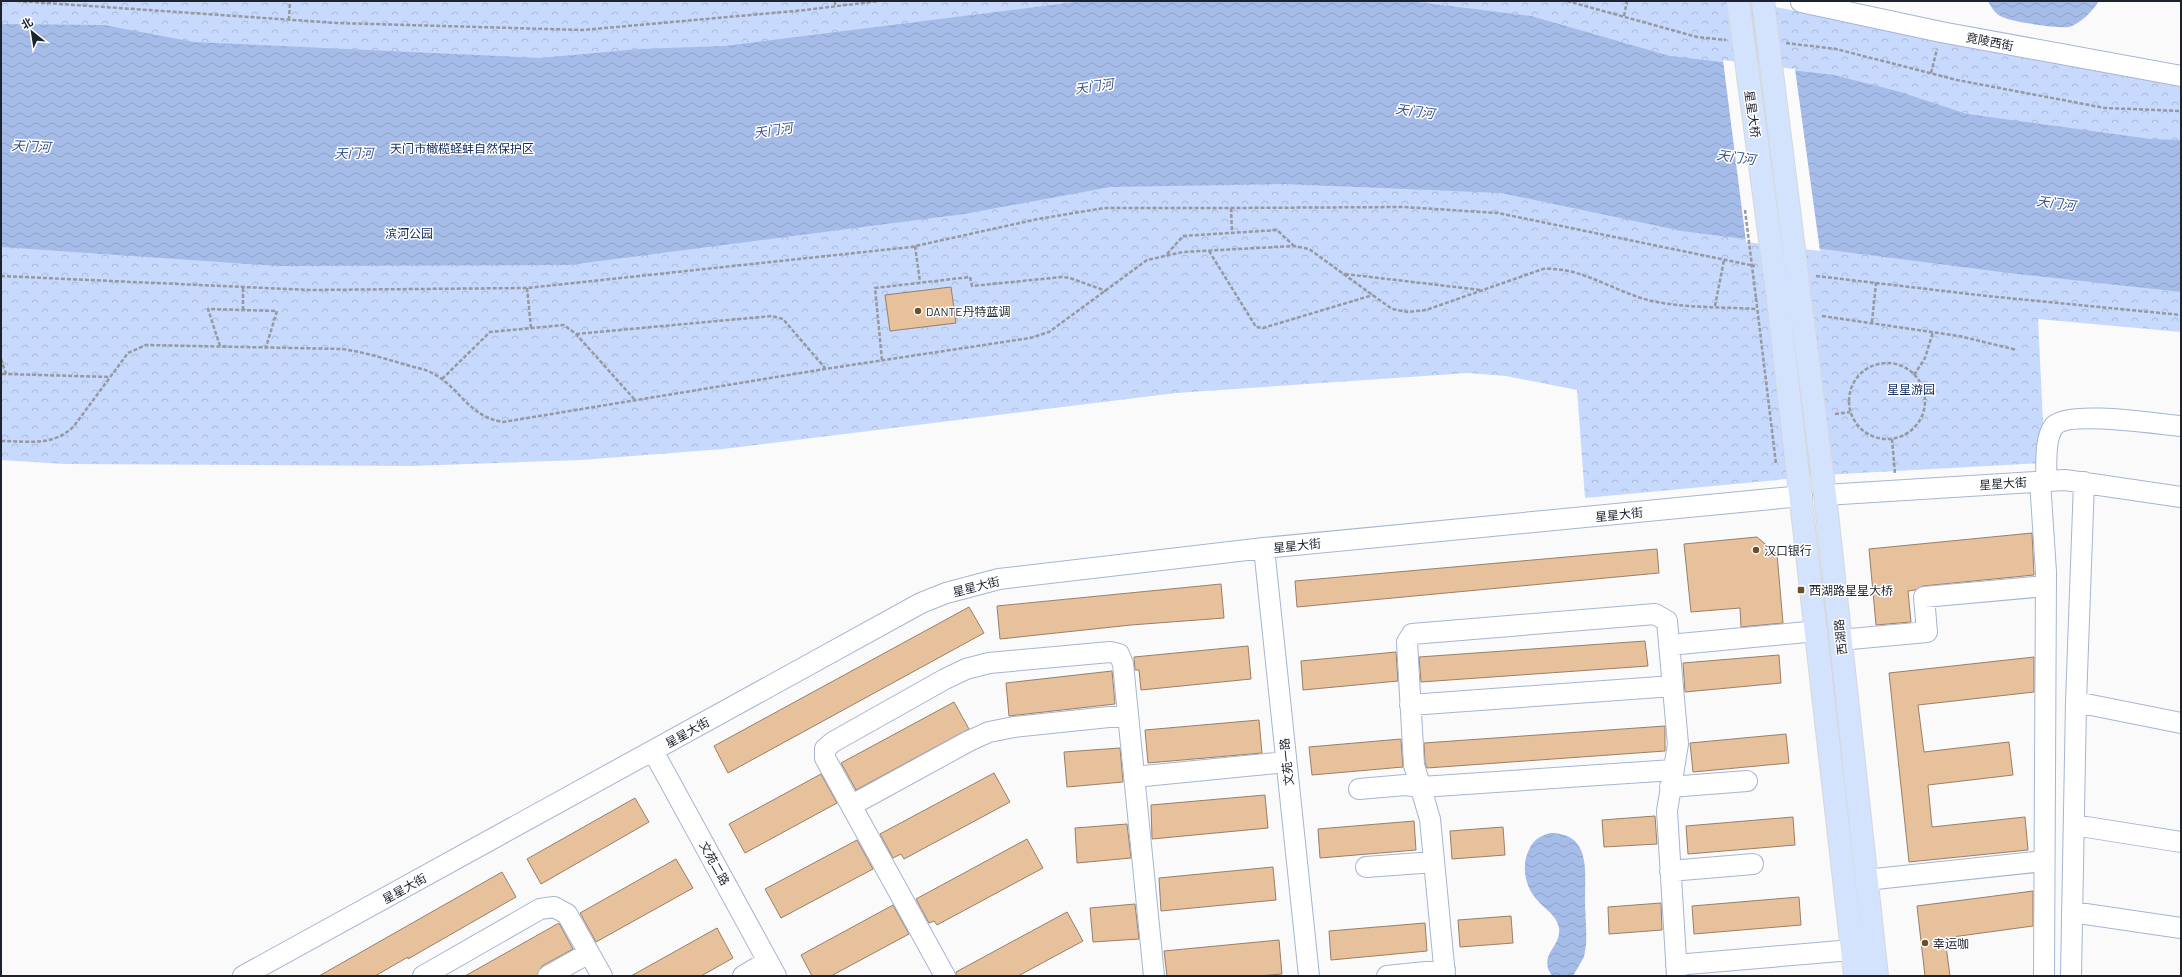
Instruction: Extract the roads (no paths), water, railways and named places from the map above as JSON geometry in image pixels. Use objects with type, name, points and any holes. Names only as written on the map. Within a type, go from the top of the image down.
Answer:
[{"type":"main road","name":"星星大桥","points":[[1738,1],[1778,299]]},
{"type":"main road","name":"星星大桥","points":[[1763,1],[1800,298]]},
{"type":"main road","name":"西湖路","points":[[1800,298],[1825,494],[1877,976]]},
{"type":"main road","name":"西湖路","points":[[1778,299],[1802,496],[1855,976]]},
{"type":"street","name":"竟陵西街","points":[[1801,2],[1942,32],[2181,76]]},
{"type":"street","points":[[2044,976],[2046,586],[2043,481],[2049,439],[2054,427],[2060,422],[2072,418],[2096,418],[2181,426]]},
{"type":"street","name":"星星大街","points":[[1825,494],[2043,481],[2084,482],[2181,497]]},
{"type":"street","points":[[2071,976],[2076,702],[2084,482]]},
{"type":"street","name":"星星大街","points":[[243,976],[921,603],[946,593],[999,579],[1264,548],[1802,496]]},
{"type":"street","name":"文苑一路","points":[[1264,548],[1309,976]]},
{"type":"street","points":[[1840,640],[1927,632],[1924,597],[2046,586]]},
{"type":"street","points":[[1387,976],[1445,973],[1430,819],[1414,764],[1407,642],[1412,634],[1655,614],[1667,621],[1678,744],[1667,823],[1677,970],[1852,950]]},
{"type":"street","points":[[1669,645],[1816,631]]},
{"type":"street","points":[[945,976],[825,758],[825,749],[833,742],[944,679],[966,669],[989,663],[1110,652],[1119,654],[1123,664],[1154,976]]},
{"type":"street","points":[[1410,705],[1673,686]]},
{"type":"street","points":[[2076,702],[2181,723]]},
{"type":"street","points":[[852,805],[968,741],[989,732],[1014,727],[1128,715]]},
{"type":"street","name":"文苑二路","points":[[653,750],[772,969]]},
{"type":"street","points":[[1134,777],[1286,762]]},
{"type":"street","points":[[1360,789],[1405,785],[1421,787],[1672,779],[1747,781]]},
{"type":"street","points":[[2074,825],[2181,842]]},
{"type":"street","points":[[1866,880],[2044,861]]},
{"type":"street","points":[[1366,867],[1434,862]]},
{"type":"street","points":[[1670,870],[1754,864]]},
{"type":"street","points":[[423,976],[540,909],[554,907],[567,914],[602,976]]},
{"type":"street","points":[[2072,912],[2181,928]]},
{"type":"street","points":[[548,976],[589,953]]},
{"type":"street","points":[[742,976],[772,969]]},
{"type":"water","name":"天门市橄榄蛏蚌自然保护区","points":[[1083,1],[1410,1],[1531,16],[1670,56],[1834,75],[1897,91],[1967,114],[2151,139],[2181,140],[2181,292],[2009,273],[1682,231],[1501,193],[1285,184],[1110,187],[964,214],[569,265],[278,266],[1,247],[1,24],[104,25],[194,42],[540,58],[639,49],[725,46]]},
{"type":"water","points":[[1988,1],[2099,1],[2090,13],[2082,20],[2069,27],[2064,27],[2010,20],[1999,15],[1991,7]]},
{"type":"water","points":[[1550,833],[1563,835],[1573,839],[1579,846],[1585,865],[1586,945],[1584,957],[1573,976],[1552,976],[1548,968],[1548,956],[1559,935],[1559,928],[1553,916],[1530,891],[1526,878],[1525,865],[1530,848],[1536,840]]},
{"type":"place","name":"DANTE丹特蓝调","points":[[918,311]]},
{"type":"place","name":"汉口银行","points":[[1756,550]]},
{"type":"place","name":"西湖路星星大桥","points":[[1801,590]]},
{"type":"place","name":"幸运咖","points":[[1925,943]]},
{"type":"water label","name":"天门河","points":[[1094,86]]},
{"type":"water label","name":"天门河","points":[[1415,111]]},
{"type":"water label","name":"天门河","points":[[773,130]]},
{"type":"water label","name":"天门河","points":[[31,146]]},
{"type":"water label","name":"天门河","points":[[354,153]]},
{"type":"water label","name":"天门河","points":[[1736,157]]},
{"type":"water label","name":"天门河","points":[[2056,203]]},
{"type":"park label","name":"滨河公园","points":[[409,233]]},
{"type":"park label","name":"星星游园","points":[[1911,389]]}]
